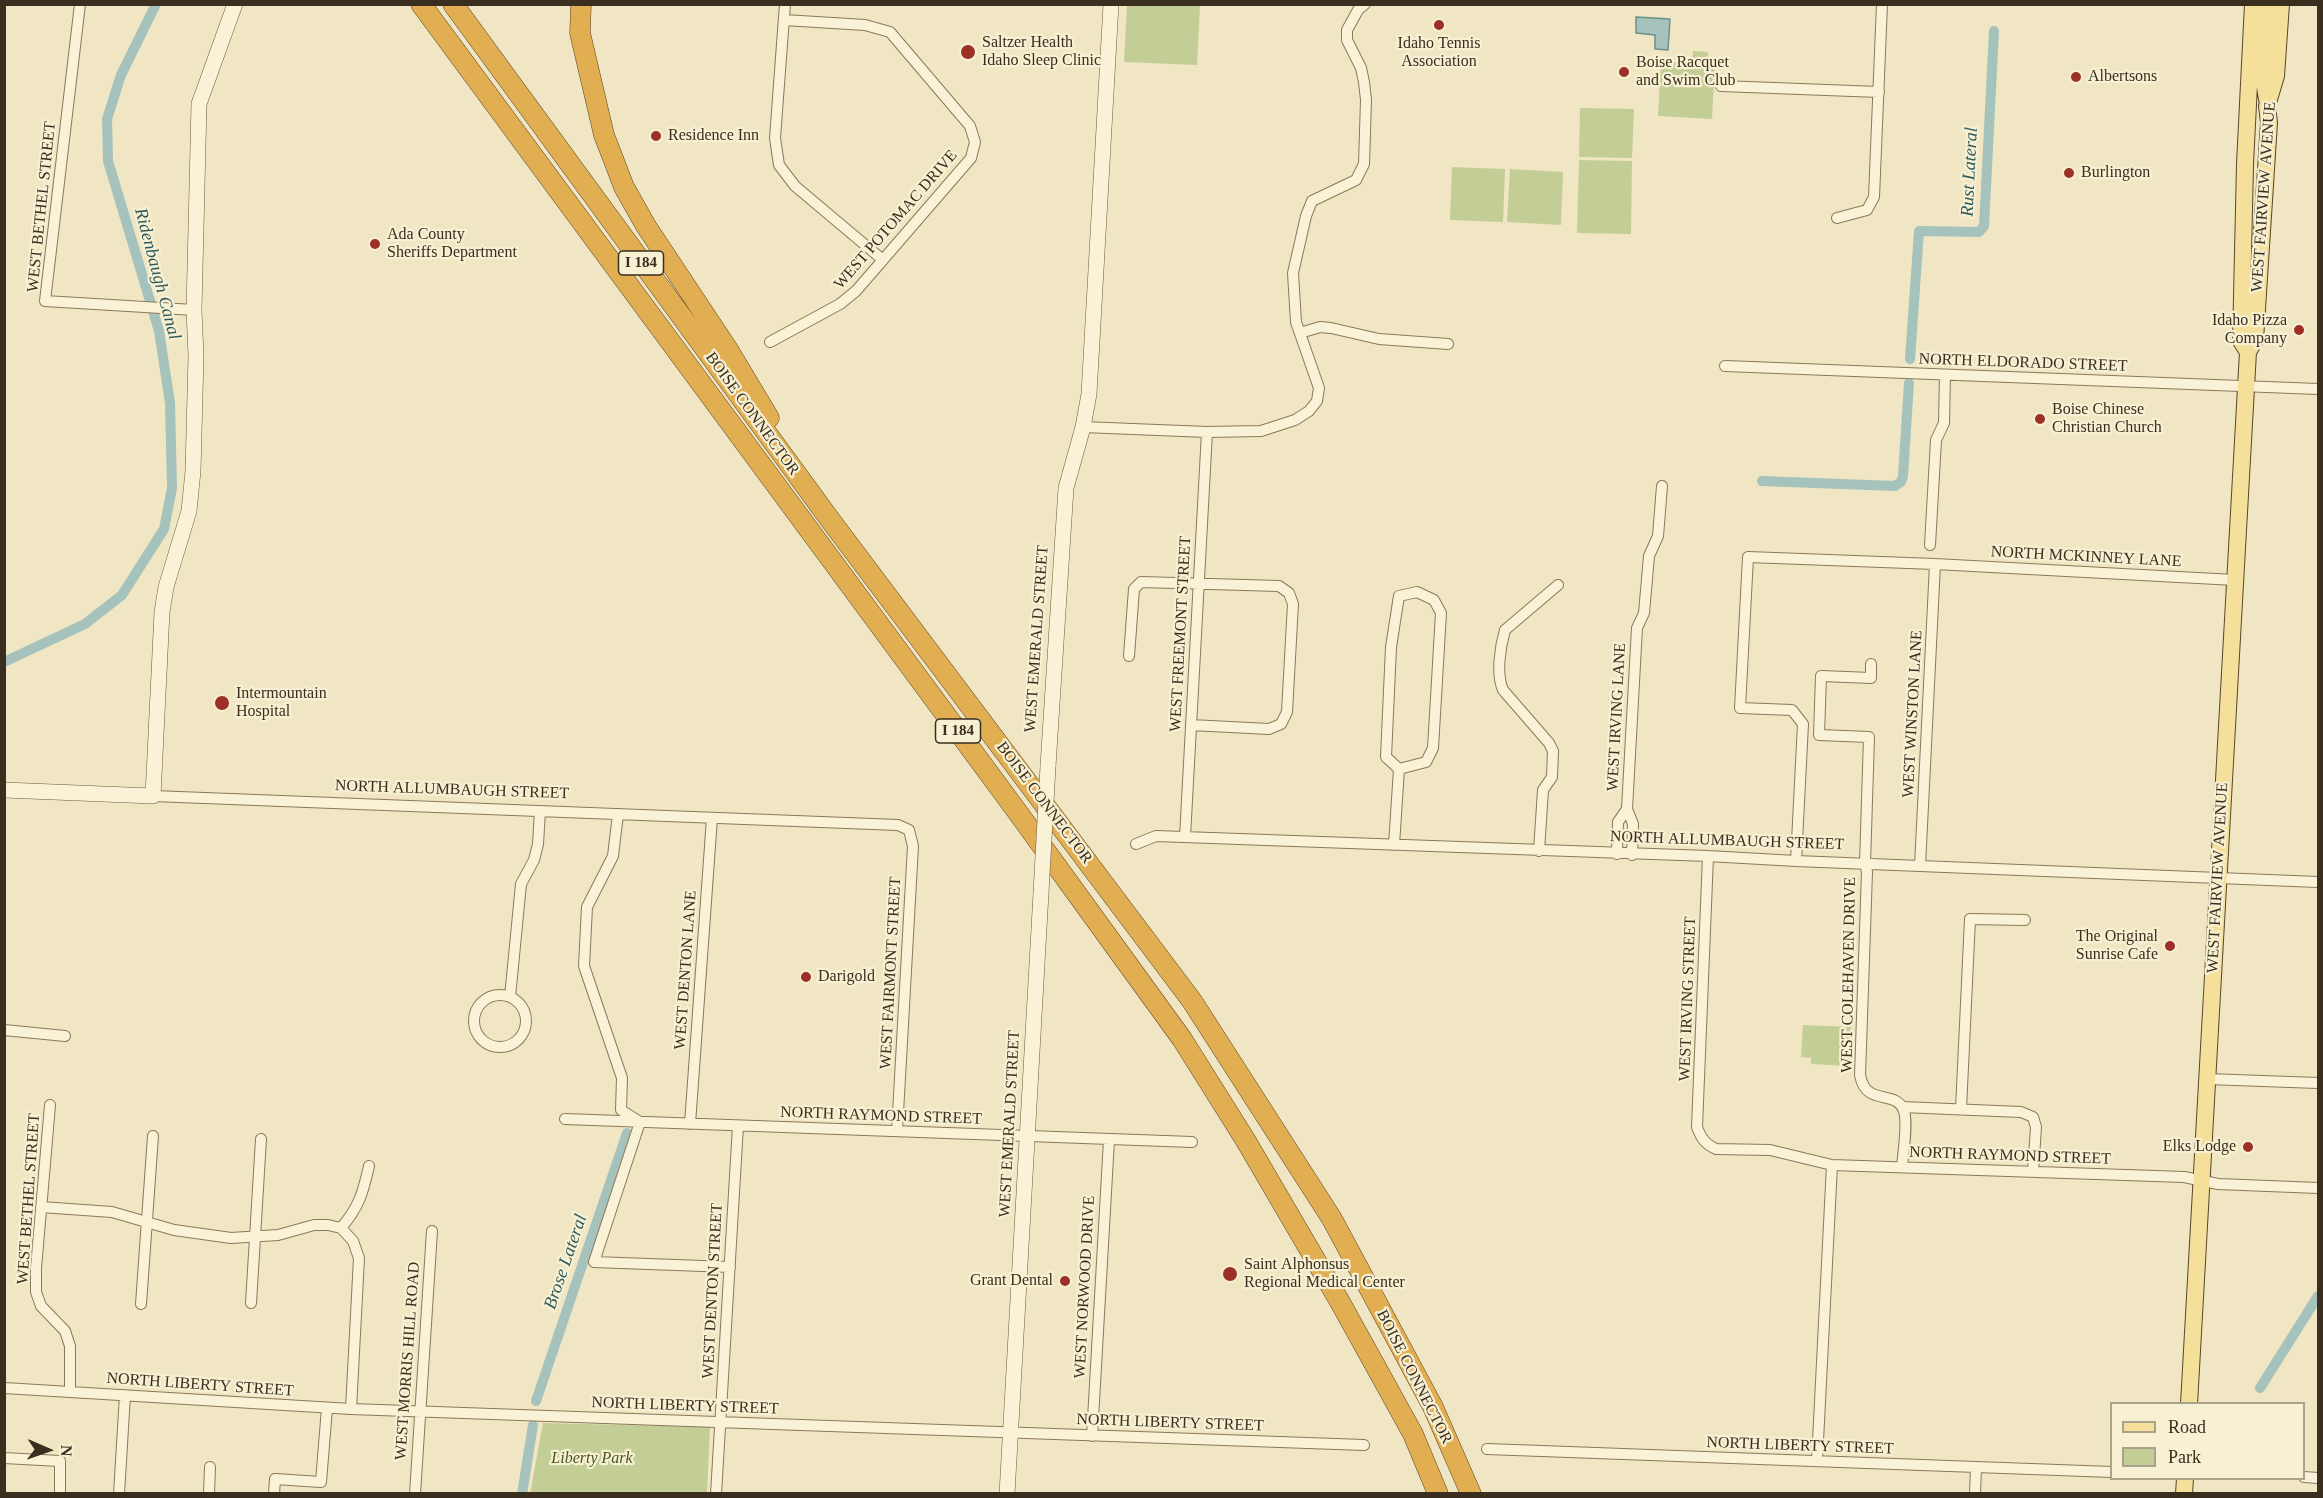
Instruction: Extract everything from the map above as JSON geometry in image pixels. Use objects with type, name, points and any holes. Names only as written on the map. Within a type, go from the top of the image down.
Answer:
[{"type":"highway","name":"BOISE CONNECTOR","points":[[421,4],[1016,810],[1182,1039],[1246,1141],[1340,1302],[1413,1434],[1438,1494]]},
{"type":"highway","name":"BOISE CONNECTOR","points":[[453,4],[831,521],[1192,1001],[1332,1219],[1433,1407],[1470,1494]]},
{"type":"highway","points":[[581,4],[580,33],[604,135],[624,187],[646,226],[727,348],[831,521]]},
{"type":"main road","points":[[153,795],[162,612],[166,587],[189,512],[193,471],[199,104],[235,4]]},
{"type":"main road","name":"WEST EMERALD STREET","points":[[1007,1494],[1064,509],[1066,488],[1083,427],[1090,369],[1111,4]]},
{"type":"main road","name":"WEST FAIRVIEW AVENUE","points":[[2248,352],[2241,341],[2245,164],[2253,4]]},
{"type":"main road","points":[[2266,4],[2263,75],[2267,105]]},
{"type":"main road","name":"WEST FAIRVIEW AVENUE","points":[[2189,1402],[2248,352],[2255,340],[2268,134],[2267,105],[2276,76],[2281,4]]},
{"type":"main road","name":"NORTH ALLUMBAUGH STREET","points":[[4,790],[153,795]]},
{"type":"street","name":"WEST BETHEL STREET","points":[[80,4],[45,301],[194,310]]},
{"type":"street","points":[[785,4],[775,138],[779,165],[795,186],[883,260]]},
{"type":"street","points":[[1083,427],[1251,432],[1280,426],[1309,411],[1317,401],[1318,388],[1300,333],[1294,304],[1293,273],[1306,216],[1312,201],[1356,180],[1364,164],[1366,100],[1364,82],[1347,40],[1347,30],[1358,10],[1365,4]]},
{"type":"street","points":[[1837,218],[1867,210],[1874,197],[1882,4]]},
{"type":"street","name":"WEST POTOMAC DRIVE","points":[[770,342],[840,304],[856,291],[971,158],[975,142],[970,126],[891,32],[865,25],[784,20]]},
{"type":"street","points":[[1720,86],[1880,92]]},
{"type":"street","points":[[1300,333],[1320,327],[1379,339],[1448,344]]},
{"type":"street","name":"NORTH ELDORADO STREET","points":[[1725,366],[2319,389]]},
{"type":"street","points":[[1930,545],[1936,440],[1944,423],[1946,375]]},
{"type":"street","name":"WEST FREEMONT STREET","points":[[1185,837],[1207,432]]},
{"type":"street","name":"WEST IRVING LANE","points":[[1632,855],[1633,824],[1627,809],[1637,628],[1644,614],[1649,556],[1658,536],[1662,486]]},
{"type":"street","name":"NORTH MCKINNEY LANE","points":[[1796,861],[1803,724],[1792,710],[1740,708],[1748,557],[2235,579]]},
{"type":"street","name":"WEST WINSTON LANE","points":[[1920,866],[1935,564]]},
{"type":"street","points":[[1129,656],[1134,589],[1141,582],[1279,586],[1289,592],[1293,604],[1287,712],[1281,724],[1269,729],[1191,725]]},
{"type":"street","points":[[1539,851],[1543,790],[1552,777],[1553,751],[1549,743],[1499,683],[1501,651],[1505,630],[1558,585]]},
{"type":"street","points":[[1417,592],[1434,600],[1441,613],[1433,748],[1426,762],[1399,769],[1386,757],[1391,647],[1399,596],[1417,592]]},
{"type":"street","name":"WEST COLEHAVEN DRIVE","points":[[1871,664],[1871,678],[1821,676],[1819,735],[1869,737],[1860,1075],[1862,1084],[1871,1094],[1894,1099],[1902,1107]]},
{"type":"street","points":[[1394,846],[1399,769]]},
{"type":"street","name":"NORTH ALLUMBAUGH STREET","points":[[153,795],[898,825]]},
{"type":"street","name":"WEST IRVING LANE","points":[[1617,854],[1618,822],[1627,809]]},
{"type":"street","points":[[510,997],[521,884],[534,860],[538,843],[540,811]]},
{"type":"street","points":[[618,814],[614,856],[587,907],[584,966],[622,1078],[621,1110],[640,1122],[594,1262],[730,1267]]},
{"type":"street","name":"WEST DENTON LANE","points":[[690,1124],[712,818]]},
{"type":"street","name":"WEST FAIRMONT STREET","points":[[897,1131],[913,846],[909,830],[898,825]]},
{"type":"street","name":"NORTH ALLUMBAUGH STREET","points":[[1136,844],[1156,836],[1708,856],[2319,882]]},
{"type":"street","name":"WEST IRVING STREET","points":[[1703,1142],[1697,1127],[1708,856]]},
{"type":"street","points":[[1961,1109],[1970,919],[2025,920]]},
{"type":"street","points":[[494,995],[510,997],[523,1008],[525,1025],[517,1040],[510,1045],[493,1046],[485,1042],[475,1029],[476,1012],[480,1005],[494,995]]},
{"type":"street","points":[[4,1030],[65,1036]]},
{"type":"street","points":[[2207,1079],[2319,1083]]},
{"type":"street","name":"WEST BETHEL STREET","points":[[50,1106],[36,1292],[41,1306],[65,1331],[70,1346],[70,1391]]},
{"type":"street","points":[[1902,1167],[1904,1116],[1902,1107],[1961,1109],[2021,1112],[2033,1118],[2036,1127],[2033,1172]]},
{"type":"street","name":"NORTH RAYMOND STREET","points":[[565,1119],[1192,1142]]},
{"type":"street","name":"WEST DENTON STREET","points":[[716,1494],[738,1126]]},
{"type":"street","points":[[141,1304],[153,1136]]},
{"type":"street","points":[[251,1303],[261,1139]]},
{"type":"street","name":"WEST NORWOOD DRIVE","points":[[1092,1436],[1109,1140]]},
{"type":"street","name":"NORTH RAYMOND STREET","points":[[1703,1142],[1716,1149],[1770,1150],[1833,1165],[2184,1177],[2218,1184],[2319,1188]]},
{"type":"street","points":[[1817,1461],[1833,1165]]},
{"type":"street","points":[[341,1228],[354,1213],[362,1197],[369,1166]]},
{"type":"street","points":[[42,1207],[112,1212],[174,1230],[202,1235],[255,1237],[314,1225],[341,1228],[353,1241],[359,1258],[351,1409]]},
{"type":"street","name":"WEST MORRIS HILL ROAD","points":[[415,1494],[432,1231]]},
{"type":"street","name":"NORTH LIBERTY STREET","points":[[4,1388],[420,1412],[1364,1445]]},
{"type":"street","points":[[119,1494],[125,1395]]},
{"type":"street","points":[[274,1494],[274,1479],[321,1482],[327,1408]]},
{"type":"street","name":"NORTH LIBERTY STREET","points":[[1487,1449],[2110,1472]]},
{"type":"street","points":[[4,1458],[60,1461],[60,1494]]},
{"type":"street","points":[[209,1494],[210,1467]]},
{"type":"street","points":[[1975,1494],[1976,1467]]},
{"type":"green space","points":[[1127,5],[1200,5],[1197,65],[1124,62]]},
{"type":"green space","points":[[1693,51],[1708,52],[1708,64],[1715,64],[1712,119],[1658,116],[1661,62],[1692,63]]},
{"type":"green space","points":[[1580,108],[1634,109],[1632,158],[1579,157]]},
{"type":"green space","points":[[1579,160],[1632,161],[1631,234],[1577,233]]},
{"type":"green space","points":[[1452,167],[1505,169],[1503,222],[1450,220]]},
{"type":"green space","points":[[1510,169],[1563,172],[1561,225],[1507,222]]},
{"type":"green space","points":[[1803,1025],[1851,1027],[1849,1066],[1811,1064],[1811,1058],[1801,1057]]},
{"type":"green space","name":"Liberty Park","points":[[543,1423],[710,1427],[707,1493],[530,1494]]},
{"type":"water","points":[[1636,17],[1670,19],[1668,50],[1655,49],[1655,35],[1636,33]]},
{"type":"waterway","name":"Ridenbaugh Canal","points":[[4,662],[85,624],[122,595],[164,529],[172,488],[170,403],[159,331],[108,161],[107,119],[121,75],[156,4]]},
{"type":"waterway","name":"Rust Lateral","points":[[1910,359],[1919,231],[1979,232],[1984,226],[1994,31]]},
{"type":"waterway","name":"Rust Lateral","points":[[1762,481],[1895,486],[1901,482],[1903,476],[1909,383]]},
{"type":"waterway","name":"Brose Lateral","points":[[536,1401],[627,1133]]},
{"type":"waterway","points":[[2260,1388],[2318,1296]]},
{"type":"waterway","name":"Brose Lateral","points":[[522,1494],[533,1425]]},
{"type":"place","name":"Idaho Tennis Association","points":[[1439,25]]},
{"type":"place","name":"Saltzer Health Idaho Sleep Clinic","points":[[968,52]]},
{"type":"place","name":"Boise Racquet and Swim Club","points":[[1624,72]]},
{"type":"place","name":"Albertsons","points":[[2076,77]]},
{"type":"place","name":"Residence Inn","points":[[656,136]]},
{"type":"place","name":"Burlington","points":[[2069,173]]},
{"type":"place","name":"Ada County Sheriffs Department","points":[[375,244]]},
{"type":"place","name":"Idaho Pizza Company","points":[[2299,330]]},
{"type":"place","name":"Boise Chinese Christian Church","points":[[2040,419]]},
{"type":"place","name":"Intermountain Hospital","points":[[222,703]]},
{"type":"place","name":"The Original Sunrise Cafe","points":[[2170,946]]},
{"type":"place","name":"Darigold","points":[[806,977]]},
{"type":"place","name":"Elks Lodge","points":[[2248,1147]]},
{"type":"place","name":"Saint Alphonsus Regional Medical Center","points":[[1230,1274]]},
{"type":"place","name":"Grant Dental","points":[[1065,1281]]}]
